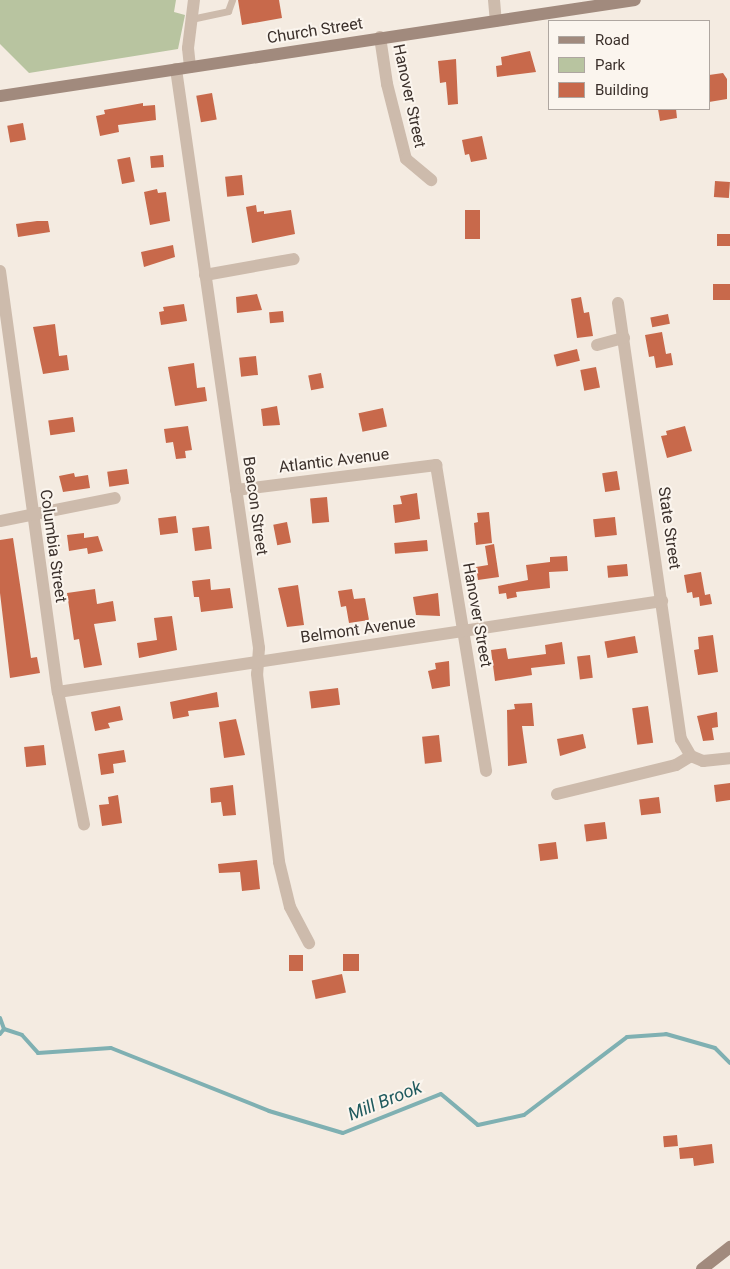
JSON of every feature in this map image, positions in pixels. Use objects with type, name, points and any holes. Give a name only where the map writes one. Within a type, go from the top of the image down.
[{"type":"main road","name":"Church Street","points":[[0,96],[380,37],[635,0]]},
{"type":"main road","points":[[702,1269],[730,1247]]},
{"type":"street","points":[[190,67],[188,48],[194,0]]},
{"type":"street","points":[[494,0],[496,21]]},
{"type":"street","name":"Hanover Street","points":[[380,37],[387,84],[406,158],[431,180]]},
{"type":"street","name":"Beacon Street","points":[[176,69],[236,490],[258,660],[257,674],[281,874],[290,907],[309,943]]},
{"type":"street","points":[[205,275],[294,259]]},
{"type":"street","name":"Columbia Street","points":[[0,272],[58,692],[84,824]]},
{"type":"street","name":"State Street","points":[[618,303],[681,738],[690,756]]},
{"type":"street","points":[[597,345],[624,338]]},
{"type":"street","name":"Hanover Street","points":[[436,465],[486,771]]},
{"type":"street","name":"Atlantic Avenue","points":[[236,490],[436,465]]},
{"type":"street","points":[[0,521],[115,498]]},
{"type":"street","name":"Belmont Avenue","points":[[58,692],[258,660],[464,632],[662,601]]},
{"type":"street","points":[[557,794],[676,765],[690,756],[703,761],[730,758]]},
{"type":"lane","points":[[191,19],[228,11],[232,0]]},
{"type":"green space","points":[[0,0],[176,0],[174,12],[185,15],[178,49],[29,73],[0,44]]},
{"type":"building","points":[[238,0],[279,0],[282,18],[242,25]]},
{"type":"building","points":[[530,51],[536,72],[497,77],[496,66],[502,65],[501,57]]},
{"type":"building","points":[[456,59],[458,104],[448,105],[446,82],[440,83],[438,61]]},
{"type":"building","points":[[723,73],[727,79],[727,99],[710,102],[710,75]]},
{"type":"building","points":[[212,93],[217,120],[201,122],[196,96]]},
{"type":"building","points":[[143,103],[143,106],[155,105],[156,120],[118,125],[119,132],[100,136],[96,116],[105,114],[104,110]]},
{"type":"building","points":[[658,110],[676,110],[677,118],[660,121]]},
{"type":"building","points":[[23,123],[26,140],[10,143],[7,126]]},
{"type":"building","points":[[482,136],[487,159],[471,162],[469,154],[465,155],[462,140]]},
{"type":"building","points":[[163,155],[164,167],[151,168],[150,156]]},
{"type":"building","points":[[130,157],[135,182],[122,184],[117,159]]},
{"type":"building","points":[[242,175],[244,195],[227,197],[225,177]]},
{"type":"building","points":[[715,181],[730,182],[729,198],[714,197]]},
{"type":"building","points":[[157,189],[158,193],[166,192],[170,221],[150,225],[144,192]]},
{"type":"building","points":[[256,205],[257,212],[264,211],[264,214],[291,210],[295,234],[252,243],[246,207]]},
{"type":"building","points":[[465,210],[480,210],[480,239],[465,239]]},
{"type":"building","points":[[48,221],[50,232],[18,237],[16,224]]},
{"type":"building","points":[[717,234],[730,234],[730,246],[717,246]]},
{"type":"building","points":[[173,245],[175,257],[144,267],[141,252]]},
{"type":"building","points":[[713,284],[730,284],[730,300],[713,300]]},
{"type":"building","points":[[257,294],[262,310],[237,313],[236,297]]},
{"type":"building","points":[[581,297],[584,313],[589,312],[593,336],[577,338],[571,299]]},
{"type":"building","points":[[184,304],[187,321],[161,325],[159,312],[164,311],[163,307]]},
{"type":"building","points":[[283,311],[284,322],[270,323],[269,312]]},
{"type":"building","points":[[668,314],[670,324],[652,327],[650,317]]},
{"type":"building","points":[[55,324],[59,356],[67,355],[69,370],[43,374],[33,327]]},
{"type":"building","points":[[662,332],[666,354],[671,353],[673,365],[656,368],[654,356],[649,357],[645,335]]},
{"type":"building","points":[[577,349],[580,361],[557,366],[554,355]]},
{"type":"building","points":[[256,356],[258,375],[241,377],[239,358]]},
{"type":"building","points":[[194,363],[197,388],[205,387],[207,401],[175,406],[168,367]]},
{"type":"building","points":[[596,367],[600,388],[584,391],[580,370]]},
{"type":"building","points":[[321,373],[324,388],[311,390],[308,375]]},
{"type":"building","points":[[277,406],[280,425],[263,426],[261,409]]},
{"type":"building","points":[[383,408],[387,427],[362,432],[359,413]]},
{"type":"building","points":[[73,417],[75,432],[50,435],[48,420]]},
{"type":"building","points":[[188,426],[192,450],[185,451],[186,458],[176,459],[173,442],[166,443],[164,429]]},
{"type":"building","points":[[685,426],[692,451],[667,458],[661,436],[667,435],[666,431]]},
{"type":"building","points":[[127,469],[129,484],[109,487],[107,472]]},
{"type":"building","points":[[617,471],[620,490],[605,492],[602,473]]},
{"type":"building","points":[[74,473],[75,477],[88,475],[90,488],[63,492],[59,476]]},
{"type":"building","points":[[417,493],[420,519],[395,523],[393,505],[402,504],[400,496]]},
{"type":"building","points":[[327,497],[329,522],[312,523],[310,498]]},
{"type":"building","points":[[489,512],[492,543],[476,545],[474,523],[478,522],[477,513]]},
{"type":"building","points":[[176,516],[178,533],[160,535],[158,518]]},
{"type":"building","points":[[615,517],[617,535],[595,537],[593,519]]},
{"type":"building","points":[[287,522],[291,543],[277,545],[273,525]]},
{"type":"building","points":[[209,526],[212,549],[195,551],[192,528]]},
{"type":"building","points":[[84,533],[84,538],[98,536],[103,551],[88,554],[87,548],[69,551],[67,535]]},
{"type":"building","points":[[13,538],[31,658],[37,657],[40,673],[10,678],[0,593],[0,540]]},
{"type":"building","points":[[427,540],[428,551],[395,554],[394,543]]},
{"type":"building","points":[[494,544],[499,577],[478,580],[476,567],[488,565],[485,546]]},
{"type":"building","points":[[567,556],[568,571],[549,572],[550,588],[516,592],[517,597],[507,599],[506,593],[499,594],[498,586],[528,580],[526,565],[550,562],[550,557]]},
{"type":"building","points":[[627,564],[628,576],[608,578],[607,566]]},
{"type":"building","points":[[701,572],[705,595],[710,594],[712,604],[700,606],[699,597],[693,598],[692,592],[687,593],[684,575]]},
{"type":"building","points":[[210,579],[211,590],[230,588],[233,608],[201,612],[199,597],[194,597],[192,581]]},
{"type":"building","points":[[298,585],[304,625],[287,627],[278,588]]},
{"type":"building","points":[[95,589],[97,604],[113,601],[116,621],[94,624],[102,665],[84,668],[79,639],[74,640],[67,593]]},
{"type":"building","points":[[352,589],[354,599],[365,598],[369,620],[349,623],[346,606],[341,607],[338,591]]},
{"type":"building","points":[[438,593],[440,616],[416,615],[413,597]]},
{"type":"building","points":[[172,616],[177,650],[139,658],[137,643],[157,640],[154,618]]},
{"type":"building","points":[[713,635],[718,672],[698,675],[694,650],[699,649],[698,637]]},
{"type":"building","points":[[635,636],[638,653],[607,658],[604,641]]},
{"type":"building","points":[[562,642],[565,664],[531,668],[532,675],[495,681],[491,650],[506,648],[508,659],[546,654],[545,645]]},
{"type":"building","points":[[590,655],[593,678],[580,679],[577,657]]},
{"type":"building","points":[[449,661],[450,686],[432,689],[428,671],[436,669],[435,663]]},
{"type":"building","points":[[338,688],[340,705],[311,708],[309,692]]},
{"type":"building","points":[[217,692],[219,707],[188,711],[189,716],[173,719],[170,702]]},
{"type":"building","points":[[532,703],[534,726],[522,726],[527,763],[508,766],[507,710],[515,709],[514,704]]},
{"type":"building","points":[[120,706],[123,720],[108,723],[110,728],[95,731],[91,712]]},
{"type":"building","points":[[648,706],[653,743],[637,745],[632,708]]},
{"type":"building","points":[[717,712],[718,727],[712,728],[714,740],[703,741],[697,716]]},
{"type":"building","points":[[236,719],[245,755],[224,758],[219,722]]},
{"type":"building","points":[[583,734],[586,748],[560,756],[557,739]]},
{"type":"building","points":[[439,735],[442,762],[425,764],[422,737]]},
{"type":"building","points":[[44,745],[46,765],[26,767],[24,747]]},
{"type":"building","points":[[124,750],[126,762],[113,764],[114,773],[101,775],[98,754]]},
{"type":"building","points":[[730,783],[730,800],[716,802],[714,785]]},
{"type":"building","points":[[233,785],[236,815],[223,816],[221,802],[211,803],[210,788]]},
{"type":"building","points":[[118,795],[122,823],[102,826],[99,805],[109,804],[108,797]]},
{"type":"building","points":[[659,797],[661,813],[641,815],[639,799]]},
{"type":"building","points":[[605,822],[607,839],[586,841],[584,825]]},
{"type":"building","points":[[556,842],[558,859],[540,861],[538,844]]},
{"type":"building","points":[[257,860],[260,889],[242,891],[240,872],[219,873],[218,864]]},
{"type":"building","points":[[343,954],[359,954],[359,971],[343,971]]},
{"type":"building","points":[[289,955],[303,955],[303,971],[289,971]]},
{"type":"building","points":[[342,974],[346,993],[316,999],[312,980]]},
{"type":"building","points":[[677,1135],[678,1146],[664,1147],[663,1136]]},
{"type":"building","points":[[712,1144],[714,1163],[694,1166],[693,1158],[680,1159],[679,1148]]},
{"type":"waterway","points":[[0,1018],[4,1029]]},
{"type":"waterway","name":"Mill Brook","points":[[0,1034],[4,1029],[22,1035],[38,1053],[111,1048],[269,1111],[343,1133],[441,1094],[478,1125],[524,1115],[627,1037],[666,1034],[715,1048],[730,1063]]}]
